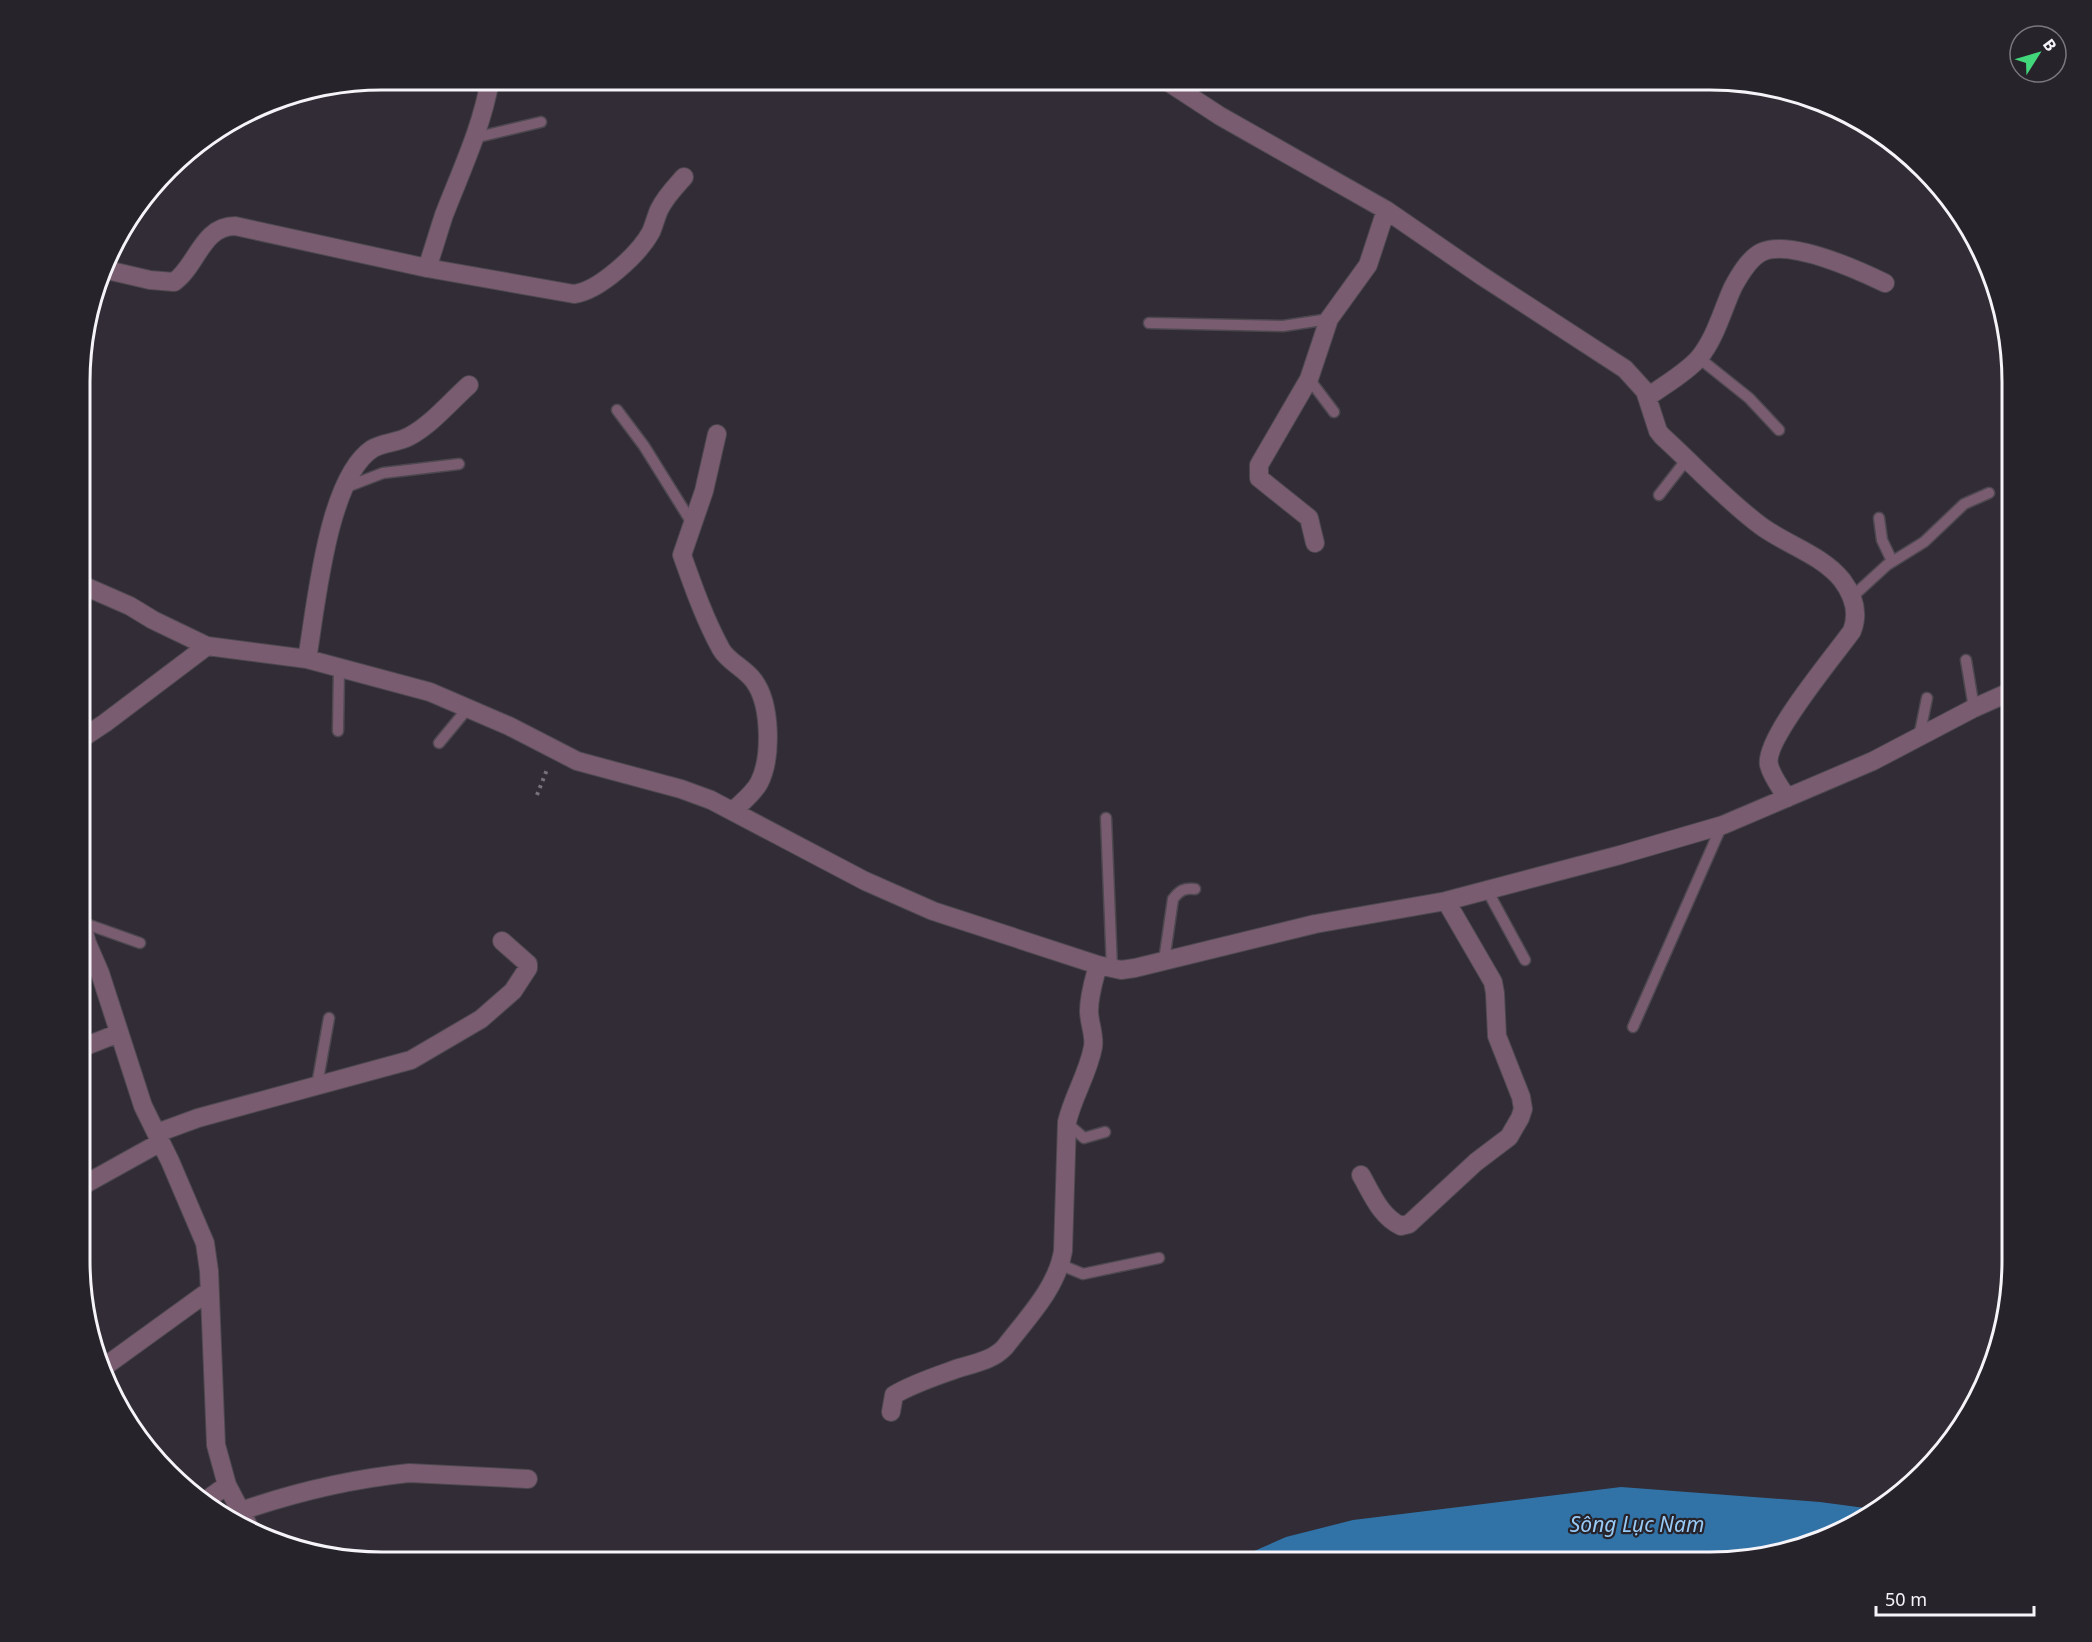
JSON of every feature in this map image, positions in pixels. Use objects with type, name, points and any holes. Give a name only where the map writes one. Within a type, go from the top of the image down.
[{"type":"street","points":[[427,268],[474,138],[488,90]]},
{"type":"street","points":[[1178,90],[1386,210],[1625,369],[1645,391],[1658,430],[1687,459],[1760,525],[1826,565],[1840,577],[1855,606],[1856,621],[1852,631],[1779,731],[1772,746],[1769,764],[1788,798]]},
{"type":"street","points":[[112,271],[150,280],[174,282],[185,273],[214,231],[226,226],[235,226],[427,268],[574,294],[581,293],[597,286],[636,252],[651,231],[667,195],[684,177]]},
{"type":"street","points":[[1315,543],[1309,518],[1259,478],[1259,465],[1309,379],[1329,319],[1368,265],[1386,210]]},
{"type":"street","points":[[1648,397],[1699,358],[1714,334],[1742,273],[1761,252],[1777,249],[1806,252],[1885,283]]},
{"type":"street","points":[[307,659],[325,552],[344,488],[357,462],[373,448],[399,442],[412,435],[469,385]]},
{"type":"street","points":[[717,434],[704,491],[682,555],[722,652],[754,681],[762,697],[768,729],[759,783],[734,810]]},
{"type":"street","points":[[90,588],[130,606],[153,620],[207,646],[307,659],[430,692],[577,760],[681,789],[734,810],[902,899],[953,918],[1105,967],[1135,968],[1315,924],[1446,901],[1723,825],[1873,761],[2002,695]]},
{"type":"street","points":[[90,733],[207,646]]},
{"type":"street","points":[[1360,1174],[1381,1210],[1393,1222],[1401,1226],[1409,1224],[1476,1162],[1509,1137],[1520,1118],[1521,1097],[1497,1036],[1493,982],[1446,901]]},
{"type":"street","points":[[90,1181],[159,1137],[198,1118],[411,1060],[481,1019],[513,991],[528,968],[525,960],[502,941]]},
{"type":"street","points":[[90,951],[100,973],[143,1106],[205,1243],[216,1445],[227,1485],[244,1517]]},
{"type":"street","points":[[891,1412],[894,1395],[901,1390],[996,1356],[1048,1288],[1061,1265],[1066,1201],[1067,1122],[1093,1047],[1094,1038],[1089,1010],[1090,995],[1105,967]]},
{"type":"street","points":[[90,1044],[119,1033]]},
{"type":"street","points":[[109,1363],[209,1291]]},
{"type":"street","points":[[241,1511],[305,1491],[390,1475],[409,1473],[528,1479]]},
{"type":"street","points":[[211,1497],[227,1485]]},
{"type":"lane","points":[[474,138],[541,122]]},
{"type":"lane","points":[[1149,323],[1283,326],[1329,319]]},
{"type":"lane","points":[[1699,358],[1761,409],[1779,430]]},
{"type":"lane","points":[[1309,379],[1334,411]]},
{"type":"lane","points":[[617,410],[644,446],[693,523]]},
{"type":"lane","points":[[1659,495],[1687,459]]},
{"type":"lane","points":[[344,488],[383,473],[459,464]]},
{"type":"lane","points":[[1852,597],[1892,561],[1923,542],[1964,504],[1989,493]]},
{"type":"lane","points":[[1879,518],[1882,540],[1892,561]]},
{"type":"lane","points":[[1966,660],[1974,708]]},
{"type":"lane","points":[[338,731],[339,668]]},
{"type":"lane","points":[[1919,737],[1927,698]]},
{"type":"lane","points":[[439,743],[468,708]]},
{"type":"lane","points":[[1105,967],[1106,818]]},
{"type":"lane","points":[[1633,1027],[1723,825]]},
{"type":"lane","points":[[1164,961],[1173,899],[1179,891],[1185,888],[1195,889]]},
{"type":"lane","points":[[1487,890],[1525,960]]},
{"type":"lane","points":[[90,925],[140,943]]},
{"type":"lane","points":[[317,1085],[329,1018]]},
{"type":"lane","points":[[1067,1122],[1084,1138],[1105,1132]]},
{"type":"lane","points":[[1061,1265],[1083,1274],[1159,1258]]},
{"type":"path","points":[[537,795],[555,749]]},
{"type":"water","name":"Sông Lục Nam","points":[[1621,1487],[1820,1502],[1864,1508],[1839,1522],[1804,1536],[1767,1546],[1729,1551],[1252,1552],[1286,1537],[1353,1520]]}]
